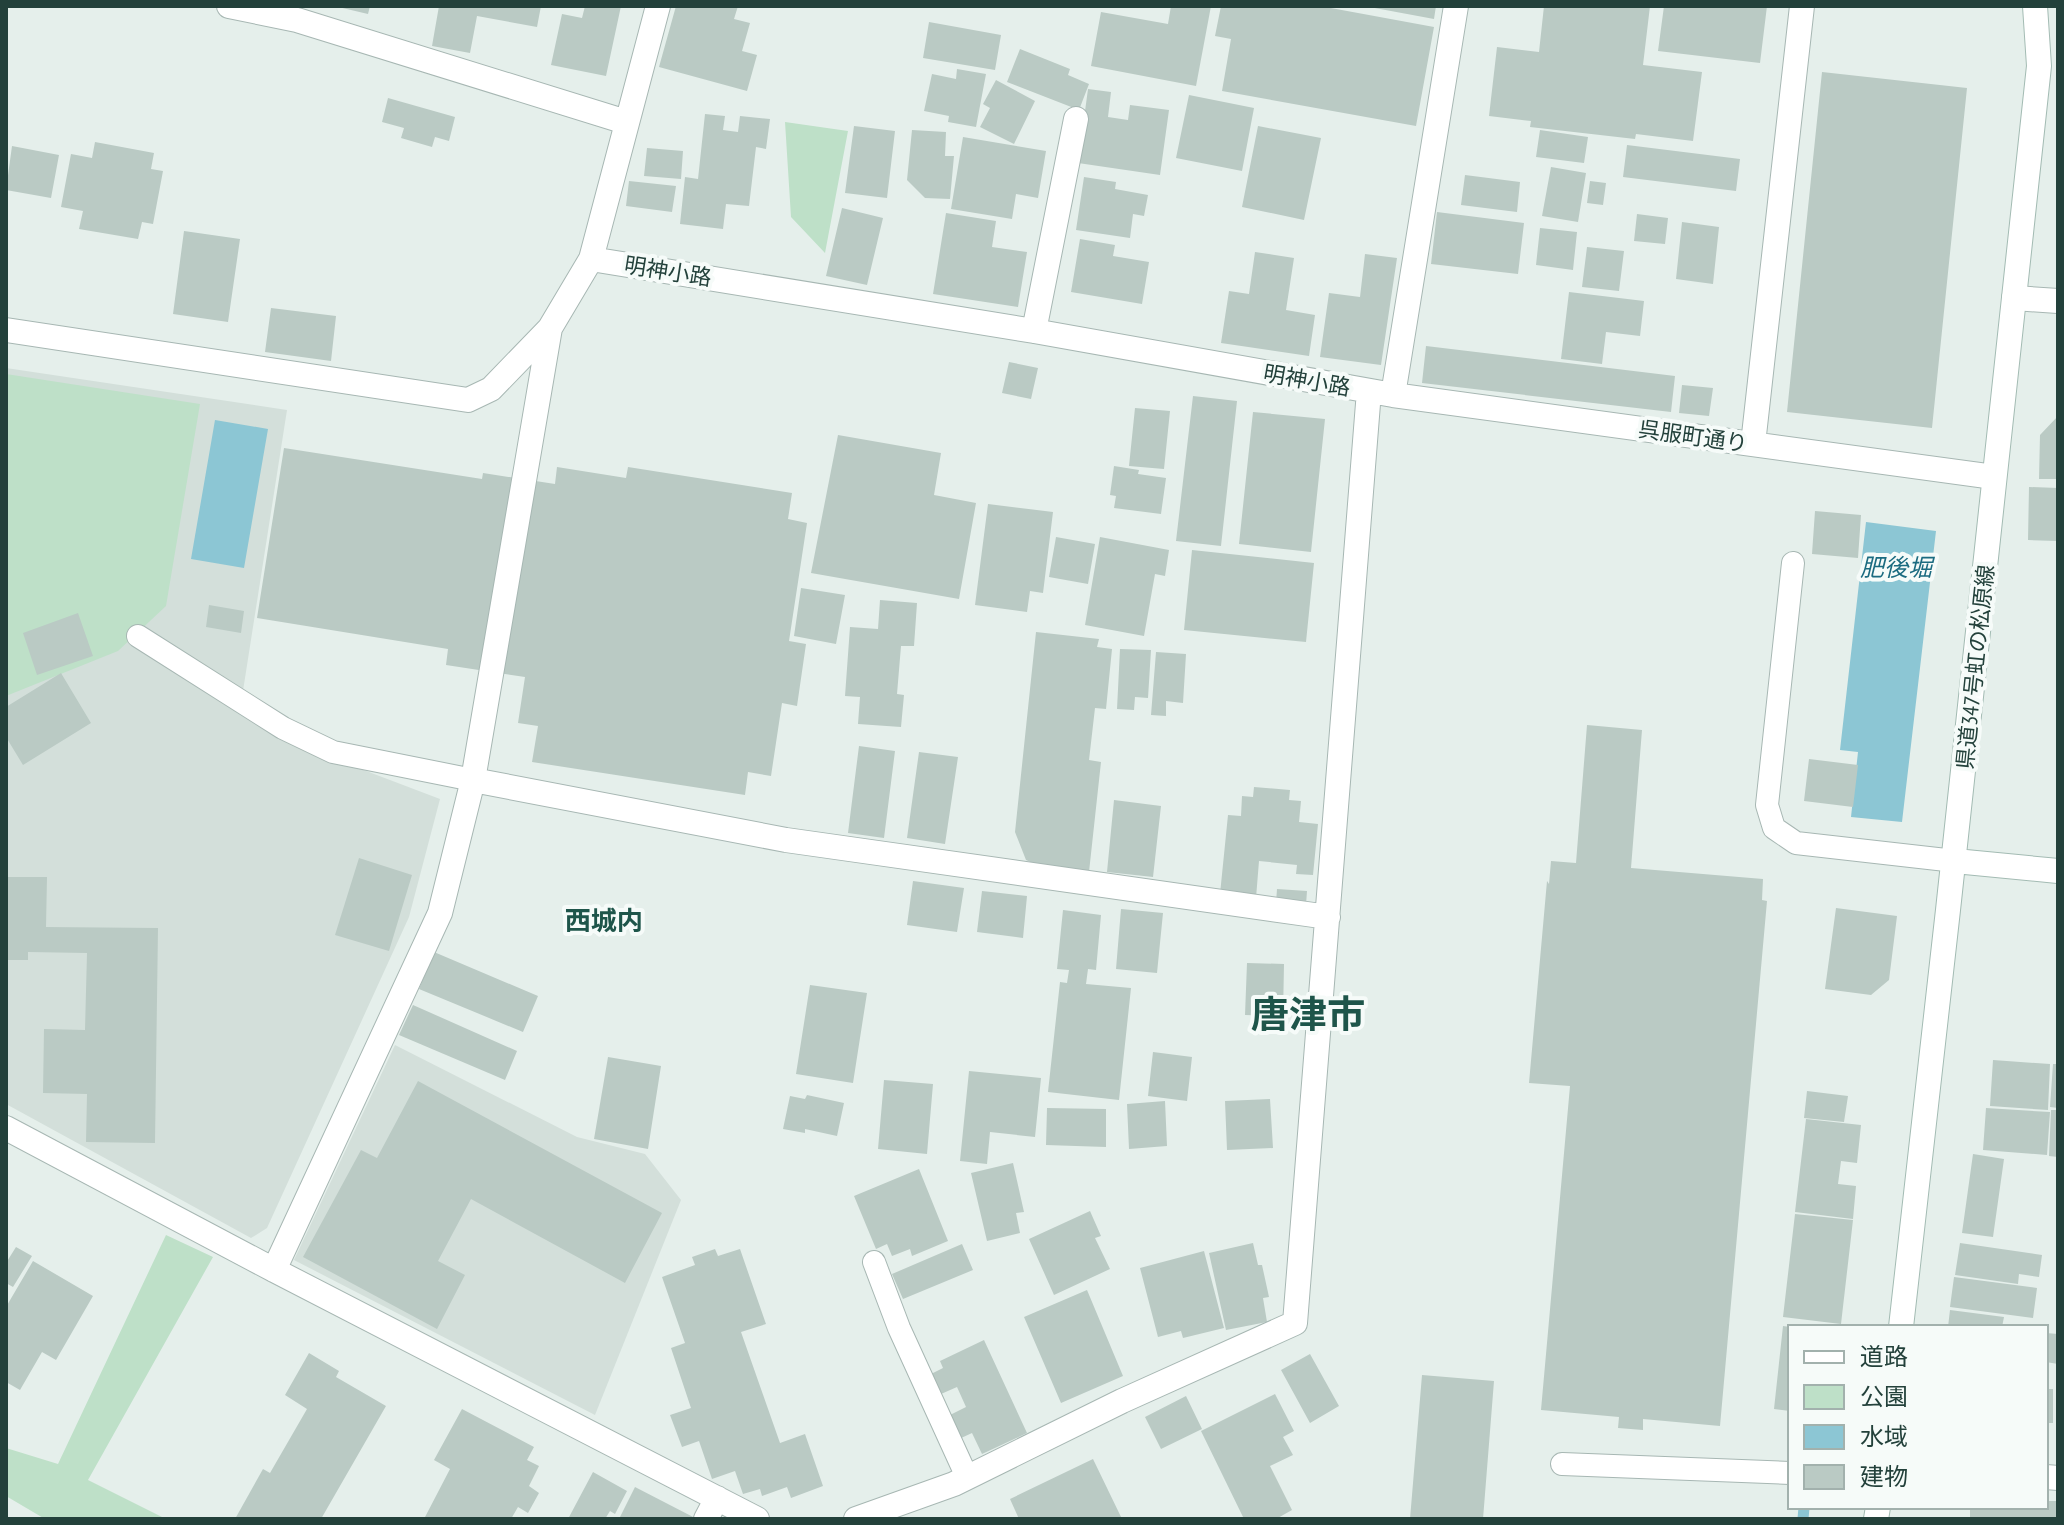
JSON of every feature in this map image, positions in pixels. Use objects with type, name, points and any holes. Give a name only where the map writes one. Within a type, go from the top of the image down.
[{"type":"street","points":[[229,6],[298,13],[626,122]]},
{"type":"street","points":[[6,330],[468,400],[491,389],[550,328],[591,259],[658,6]]},
{"type":"street","points":[[856,1519],[967,1477],[1122,1401],[1295,1323],[1328,917],[1381,393],[1456,6]]},
{"type":"street","points":[[1753,444],[1802,6]]},
{"type":"street","name":"県道347号虹の松原線","points":[[1901,1325],[1955,861],[2039,66],[2035,6]]},
{"type":"street","points":[[1034,331],[1076,119]]},
{"type":"street","name":"明神小路","points":[[591,259],[1034,331],[1381,393]]},
{"type":"street","points":[[2014,298],[2058,301]]},
{"type":"street","points":[[274,1270],[440,913],[473,780],[550,328]]},
{"type":"street","name":"呉服町通り","points":[[1381,393],[1994,477]]},
{"type":"street","points":[[473,780],[786,840],[1328,917]]},
{"type":"street","points":[[1955,861],[2058,871]]},
{"type":"street","points":[[6,1128],[712,1508],[757,1519]]},
{"type":"lane","points":[[1793,563],[1767,805],[1774,828],[1796,843],[1955,861]]},
{"type":"lane","points":[[138,636],[283,728],[333,752],[473,780]]},
{"type":"lane","points":[[874,1262],[899,1328],[967,1477]]},
{"type":"lane","points":[[1562,1464],[1788,1473]]},
{"type":"shaded area","points":[[6,368],[287,410],[240,710],[332,758],[440,799],[409,917],[267,1228],[251,1238],[6,1104]]},
{"type":"shaded area","points":[[395,1045],[577,1137],[645,1154],[681,1200],[595,1415],[294,1260]]},
{"type":"green space","points":[[785,122],[848,131],[825,253],[791,217]]},
{"type":"green space","points":[[6,374],[200,404],[166,606],[118,651],[6,696]]},
{"type":"green space","points":[[166,1235],[213,1257],[88,1480],[166,1519],[45,1519],[6,1496],[6,1448],[58,1464]]},
{"type":"water","points":[[215,420],[268,429],[244,568],[191,559]]},
{"type":"water","name":"肥後堀","points":[[1866,522],[1936,531],[1902,822],[1851,817],[1858,752],[1840,750]]},
{"type":"building","points":[[334,6],[370,6],[368,14]]},
{"type":"building","points":[[439,6],[541,6],[537,27],[477,16],[470,53],[432,46]]},
{"type":"building","points":[[585,6],[621,6],[606,76],[551,65],[562,14],[582,18]]},
{"type":"building","points":[[676,6],[738,6],[734,19],[750,23],[742,51],[757,55],[747,91],[659,67]]},
{"type":"building","points":[[1171,6],[1211,6],[1196,86],[1091,66],[1101,12],[1168,24]]},
{"type":"building","points":[[1221,6],[1320,6],[1434,27],[1416,126],[1222,91],[1231,39],[1215,36]]},
{"type":"building","points":[[1364,6],[1436,6],[1434,19]]},
{"type":"building","points":[[1544,6],[1650,6],[1643,65],[1702,72],[1693,141],[1636,134],[1635,139],[1530,127],[1531,121],[1489,116],[1497,47],[1539,52]]},
{"type":"building","points":[[1664,6],[1767,6],[1760,63],[1658,51]]},
{"type":"building","points":[[929,22],[1001,35],[995,70],[923,58]]},
{"type":"building","points":[[1020,49],[1070,69],[1068,75],[1089,84],[1079,110],[1007,82]]},
{"type":"building","points":[[957,69],[986,74],[976,127],[948,122],[949,116],[924,111],[932,74],[956,79]]},
{"type":"building","points":[[1822,72],[1967,88],[1932,428],[1787,412]]},
{"type":"building","points":[[996,80],[1035,101],[1014,144],[980,127],[990,108],[983,104]]},
{"type":"building","points":[[1088,89],[1111,92],[1108,117],[1128,120],[1130,105],[1169,110],[1160,175],[1078,163]]},
{"type":"building","points":[[1189,95],[1254,108],[1242,171],[1176,158]]},
{"type":"building","points":[[388,98],[455,117],[449,141],[435,137],[432,147],[401,138],[404,128],[382,122]]},
{"type":"building","points":[[705,114],[725,116],[723,130],[738,132],[740,116],[770,119],[766,149],[756,147],[749,206],[726,204],[723,229],[680,224],[685,177],[698,179]]},
{"type":"building","points":[[854,126],[895,131],[887,198],[845,193]]},
{"type":"building","points":[[1258,126],[1321,138],[1304,220],[1242,207]]},
{"type":"building","points":[[912,130],[946,132],[945,156],[954,156],[950,199],[925,198],[907,180]]},
{"type":"building","points":[[1540,130],[1588,137],[1584,163],[1536,157]]},
{"type":"building","points":[[963,137],[1046,151],[1038,198],[1016,194],[1012,219],[951,209]]},
{"type":"building","points":[[95,142],[154,153],[151,169],[163,171],[153,224],[142,222],[138,239],[79,229],[83,211],[61,207],[71,154],[92,158]]},
{"type":"building","points":[[1627,145],[1740,159],[1736,191],[1623,177]]},
{"type":"building","points":[[12,146],[59,155],[51,198],[6,190]]},
{"type":"building","points":[[647,148],[683,151],[681,179],[644,176]]},
{"type":"building","points":[[1551,167],[1586,173],[1578,222],[1542,216]]},
{"type":"building","points":[[1465,175],[1520,182],[1517,212],[1461,205]]},
{"type":"building","points":[[1084,177],[1116,182],[1115,189],[1148,195],[1144,216],[1133,214],[1130,238],[1076,230]]},
{"type":"building","points":[[629,181],[676,186],[672,212],[626,206]]},
{"type":"building","points":[[1590,181],[1606,183],[1603,205],[1587,203]]},
{"type":"building","points":[[842,208],[883,218],[867,285],[826,276]]},
{"type":"building","points":[[1437,212],[1524,223],[1518,274],[1431,264]]},
{"type":"building","points":[[946,213],[996,221],[992,247],[1027,252],[1018,307],[933,294]]},
{"type":"building","points":[[1637,214],[1668,218],[1665,244],[1634,241]]},
{"type":"building","points":[[1682,222],[1719,227],[1713,284],[1676,279]]},
{"type":"building","points":[[1540,228],[1577,232],[1573,270],[1536,265]]},
{"type":"building","points":[[184,231],[240,239],[228,322],[173,314]]},
{"type":"building","points":[[1080,239],[1115,245],[1113,256],[1149,262],[1142,304],[1071,292]]},
{"type":"building","points":[[1587,247],[1624,251],[1619,291],[1582,287]]},
{"type":"building","points":[[1255,252],[1294,258],[1286,310],[1315,315],[1309,356],[1221,343],[1229,291],[1249,294]]},
{"type":"building","points":[[1365,254],[1397,258],[1381,365],[1320,357],[1329,293],[1360,297]]},
{"type":"building","points":[[1569,292],[1644,301],[1640,336],[1606,332],[1602,364],[1561,359]]},
{"type":"building","points":[[271,308],[336,316],[331,361],[265,352]]},
{"type":"building","points":[[1426,346],[1675,376],[1671,412],[1422,383]]},
{"type":"building","points":[[1009,362],[1038,368],[1031,399],[1002,393]]},
{"type":"building","points":[[1682,385],[1713,388],[1709,416],[1679,413]]},
{"type":"building","points":[[1193,396],[1237,401],[1221,546],[1176,541]]},
{"type":"building","points":[[1135,408],[1170,411],[1164,469],[1129,466]]},
{"type":"building","points":[[1253,412],[1325,419],[1311,552],[1239,544]]},
{"type":"building","points":[[2058,416],[2058,479],[2039,479],[2040,435]]},
{"type":"building","points":[[838,435],[941,453],[934,495],[976,503],[959,599],[811,573]]},
{"type":"building","points":[[284,448],[482,479],[483,473],[555,484],[557,467],[626,478],[628,467],[792,493],[788,519],[807,523],[789,641],[806,644],[797,706],[782,703],[771,776],[748,772],[745,795],[532,762],[538,726],[518,723],[525,677],[446,665],[448,649],[257,618]]},
{"type":"building","points":[[1114,466],[1166,478],[1161,514],[1114,508],[1116,496],[1110,495]]},
{"type":"building","points":[[2029,487],[2058,488],[2058,541],[2028,540]]},
{"type":"building","points":[[988,504],[1053,512],[1043,593],[1030,591],[1027,612],[975,605]]},
{"type":"building","points":[[1815,511],[1861,515],[1858,558],[1812,554]]},
{"type":"building","points":[[1056,537],[1095,544],[1088,584],[1049,577]]},
{"type":"building","points":[[1100,537],[1169,550],[1165,576],[1155,574],[1144,636],[1085,625]]},
{"type":"building","points":[[1192,550],[1314,563],[1306,642],[1184,630]]},
{"type":"building","points":[[801,588],[845,595],[836,644],[794,636]]},
{"type":"building","points":[[880,600],[917,603],[914,646],[901,646],[897,694],[904,695],[901,727],[858,724],[860,697],[845,696],[850,627],[878,629]]},
{"type":"building","points":[[209,605],[244,611],[241,633],[206,627]]},
{"type":"building","points":[[78,613],[93,656],[37,675],[23,633]]},
{"type":"building","points":[[1036,632],[1099,639],[1097,647],[1112,649],[1106,709],[1095,708],[1089,760],[1101,762],[1089,872],[1039,866],[1026,860],[1015,832]]},
{"type":"building","points":[[1120,649],[1151,650],[1148,698],[1135,697],[1134,710],[1117,709]]},
{"type":"building","points":[[1156,652],[1186,654],[1183,703],[1166,701],[1166,716],[1151,715]]},
{"type":"building","points":[[61,673],[91,723],[23,765],[6,737],[6,707]]},
{"type":"building","points":[[1587,725],[1642,730],[1631,868],[1763,879],[1762,900],[1767,901],[1720,1426],[1643,1419],[1643,1430],[1618,1428],[1619,1417],[1541,1410],[1570,1086],[1529,1083],[1547,881],[1549,884],[1551,861],[1576,863]]},
{"type":"building","points":[[859,746],[895,751],[884,838],[848,833]]},
{"type":"building","points":[[919,752],[958,757],[945,844],[907,838]]},
{"type":"building","points":[[1809,759],[1858,765],[1853,807],[1804,801]]},
{"type":"building","points":[[1254,787],[1290,790],[1289,800],[1301,801],[1299,822],[1318,824],[1313,875],[1296,874],[1297,865],[1259,861],[1256,898],[1220,894],[1228,815],[1241,816],[1242,796],[1253,797]]},
{"type":"building","points":[[1114,800],[1161,806],[1153,877],[1107,872]]},
{"type":"building","points":[[359,858],[412,875],[389,951],[335,935]]},
{"type":"building","points":[[6,877],[47,877],[46,927],[158,928],[155,1143],[86,1142],[87,1094],[43,1093],[44,1029],[85,1030],[87,953],[28,952],[28,960],[6,960]]},
{"type":"building","points":[[913,881],[964,888],[957,932],[907,925]]},
{"type":"building","points":[[1277,889],[1307,891],[1306,905],[1276,903]]},
{"type":"building","points":[[982,891],[1027,896],[1023,938],[977,932]]},
{"type":"building","points":[[1836,908],[1897,916],[1889,980],[1871,995],[1825,989]]},
{"type":"building","points":[[1121,909],[1163,913],[1157,973],[1116,969]]},
{"type":"building","points":[[1063,910],[1101,915],[1096,970],[1088,969],[1086,984],[1131,988],[1119,1100],[1048,1092],[1060,982],[1067,983],[1069,970],[1057,969]]},
{"type":"building","points":[[434,952],[538,996],[523,1032],[419,989]]},
{"type":"building","points":[[1247,963],[1284,964],[1283,1016],[1245,1015]]},
{"type":"building","points":[[810,985],[867,993],[853,1083],[796,1074]]},
{"type":"building","points":[[413,1005],[517,1051],[505,1080],[399,1035]]},
{"type":"building","points":[[1153,1052],[1192,1057],[1187,1101],[1148,1096]]},
{"type":"building","points":[[608,1057],[661,1066],[648,1149],[594,1139]]},
{"type":"building","points":[[1993,1060],[2050,1064],[2048,1110],[1990,1106]]},
{"type":"building","points":[[2053,1064],[2058,1064],[2058,1108],[2050,1107]]},
{"type":"building","points":[[969,1071],[1041,1078],[1035,1137],[990,1132],[987,1164],[960,1161]]},
{"type":"building","points":[[884,1080],[933,1084],[927,1154],[878,1149]]},
{"type":"building","points":[[418,1081],[662,1213],[625,1283],[471,1199],[438,1261],[465,1275],[437,1329],[303,1257],[361,1150],[377,1158]]},
{"type":"building","points":[[1807,1091],[1848,1096],[1844,1122],[1804,1118]]},
{"type":"building","points":[[807,1095],[844,1103],[837,1136],[805,1129],[805,1133],[783,1129],[790,1096],[805,1099]]},
{"type":"building","points":[[1270,1099],[1273,1148],[1227,1150],[1225,1101]]},
{"type":"building","points":[[1165,1101],[1167,1146],[1129,1149],[1127,1104]]},
{"type":"building","points":[[1047,1108],[1106,1109],[1106,1147],[1046,1145]]},
{"type":"building","points":[[1986,1108],[2050,1112],[2047,1155],[1983,1150]]},
{"type":"building","points":[[2051,1110],[2058,1110],[2058,1157],[2049,1156]]},
{"type":"building","points":[[1806,1119],[1861,1125],[1857,1163],[1841,1161],[1838,1184],[1856,1186],[1853,1219],[1795,1212]]},
{"type":"building","points":[[1973,1154],[2004,1159],[1993,1237],[1962,1233]]},
{"type":"building","points":[[1013,1163],[1024,1212],[1016,1213],[1020,1233],[987,1241],[971,1173]]},
{"type":"building","points":[[919,1169],[948,1241],[912,1256],[910,1249],[892,1256],[887,1244],[876,1249],[854,1196]]},
{"type":"building","points":[[1090,1211],[1101,1236],[1095,1238],[1110,1269],[1054,1295],[1029,1239]]},
{"type":"building","points":[[1795,1214],[1853,1220],[1841,1324],[1783,1317]]},
{"type":"building","points":[[1253,1243],[1269,1297],[1263,1298],[1267,1322],[1226,1330],[1209,1253]]},
{"type":"building","points":[[1960,1243],[2042,1255],[2039,1277],[2019,1274],[2018,1284],[1955,1275]]},
{"type":"building","points":[[962,1244],[973,1270],[903,1299],[892,1274]]},
{"type":"building","points":[[16,1247],[32,1256],[13,1287],[6,1283],[6,1263]]},
{"type":"building","points":[[715,1249],[718,1256],[740,1249],[766,1324],[741,1332],[780,1443],[805,1434],[823,1486],[791,1498],[787,1487],[762,1496],[760,1489],[743,1494],[735,1471],[712,1479],[699,1441],[682,1447],[670,1415],[691,1408],[671,1348],[685,1343],[662,1277],[695,1265],[692,1257]]},
{"type":"building","points":[[1204,1251],[1224,1328],[1183,1338],[1181,1331],[1158,1337],[1140,1268]]},
{"type":"building","points":[[33,1261],[93,1296],[56,1360],[42,1352],[20,1390],[6,1382],[6,1307]]},
{"type":"building","points":[[1954,1277],[2037,1288],[2033,1318],[1950,1307]]},
{"type":"building","points":[[1087,1290],[1123,1376],[1061,1403],[1024,1317]]},
{"type":"building","points":[[1950,1310],[2004,1317],[2002,1325],[1948,1325]]},
{"type":"building","points":[[1783,1326],[1788,1327],[1788,1411],[1774,1409]]},
{"type":"building","points":[[2048,1333],[2058,1334],[2058,1364],[2048,1362]]},
{"type":"building","points":[[984,1340],[1027,1433],[982,1454],[972,1433],[959,1439],[948,1416],[966,1407],[957,1387],[941,1394],[931,1374],[943,1368],[940,1361]]},
{"type":"building","points":[[309,1353],[339,1371],[336,1377],[386,1406],[321,1519],[235,1519],[263,1469],[270,1473],[307,1409],[285,1395]]},
{"type":"building","points":[[1310,1354],[1339,1406],[1310,1423],[1281,1370]]},
{"type":"building","points":[[1422,1375],[1494,1381],[1483,1519],[1410,1519]]},
{"type":"building","points":[[2048,1389],[2053,1389],[2053,1423],[2048,1423]]},
{"type":"building","points":[[1275,1394],[1294,1431],[1283,1437],[1293,1455],[1270,1466],[1292,1510],[1276,1519],[1244,1519],[1201,1431]]},
{"type":"building","points":[[1186,1396],[1202,1429],[1161,1449],[1145,1417]]},
{"type":"building","points":[[462,1409],[534,1447],[527,1460],[539,1466],[529,1486],[539,1493],[528,1513],[518,1507],[511,1519],[424,1519],[450,1469],[434,1460]]},
{"type":"building","points":[[1093,1459],[1122,1519],[1019,1519],[1010,1499]]},
{"type":"building","points":[[593,1472],[627,1491],[615,1514],[610,1511],[605,1519],[568,1519]]},
{"type":"building","points":[[635,1487],[697,1519],[619,1519]]},
{"type":"building","points":[[2048,1501],[2058,1501],[2058,1519],[1970,1519],[1970,1509],[2048,1509]]},
{"type":"waterway","points":[[1803,1519],[1804,1509]]},
{"type":"district","name":"西城内","points":[[604,921]]},
{"type":"district","name":"唐津市","points":[[1308,1015]]}]
